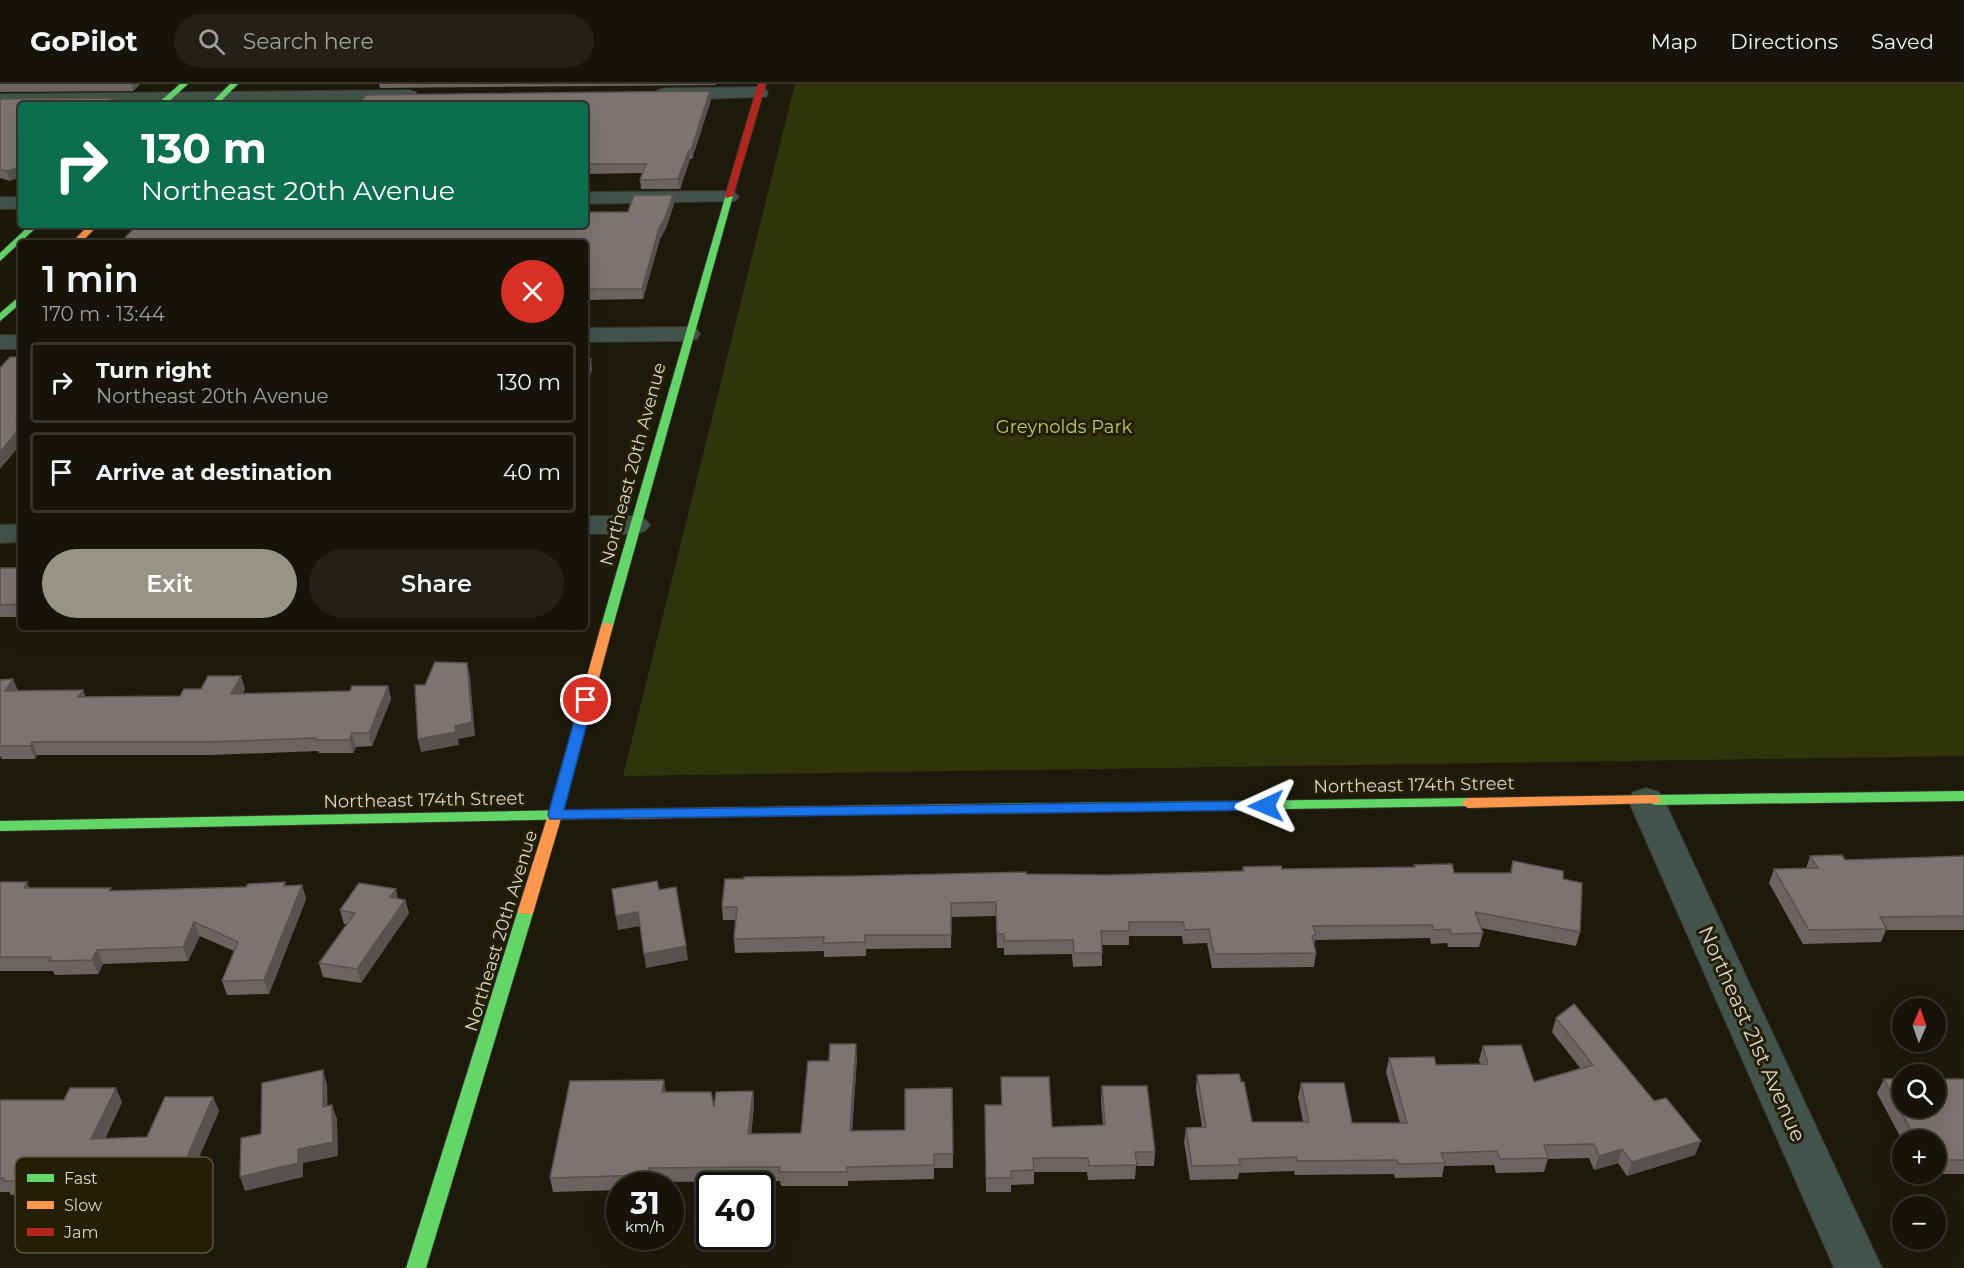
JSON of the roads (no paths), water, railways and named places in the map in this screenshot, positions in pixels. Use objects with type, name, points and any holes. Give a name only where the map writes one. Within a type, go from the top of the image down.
[{"type":"street","points":[[163,102],[184,84]]},
{"type":"street","points":[[646,94],[761,88]]},
{"type":"street","name":"Northeast 20th Avenue","points":[[416,1268],[555,815],[688,334],[761,88]]},
{"type":"street","points":[[0,100],[163,102],[223,95],[432,95]]},
{"type":"street","points":[[588,198],[728,197]]},
{"type":"street","points":[[0,203],[18,203]]},
{"type":"street","points":[[19,240],[32,228]]},
{"type":"street","points":[[79,240],[91,228]]},
{"type":"street","points":[[0,258],[18,241]]},
{"type":"street","points":[[0,318],[18,301]]},
{"type":"street","points":[[588,335],[688,334]]},
{"type":"street","points":[[0,342],[18,342]]},
{"type":"street","points":[[588,525],[635,525]]},
{"type":"street","points":[[0,534],[18,533]]},
{"type":"street","name":"Northeast 174th Street","points":[[0,826],[555,815],[1964,796]]},
{"type":"street","name":"Northeast 21st Avenue","points":[[1646,800],[1858,1268]]},
{"type":"park label","name":"Greynolds Park","points":[[1064,427]]}]
